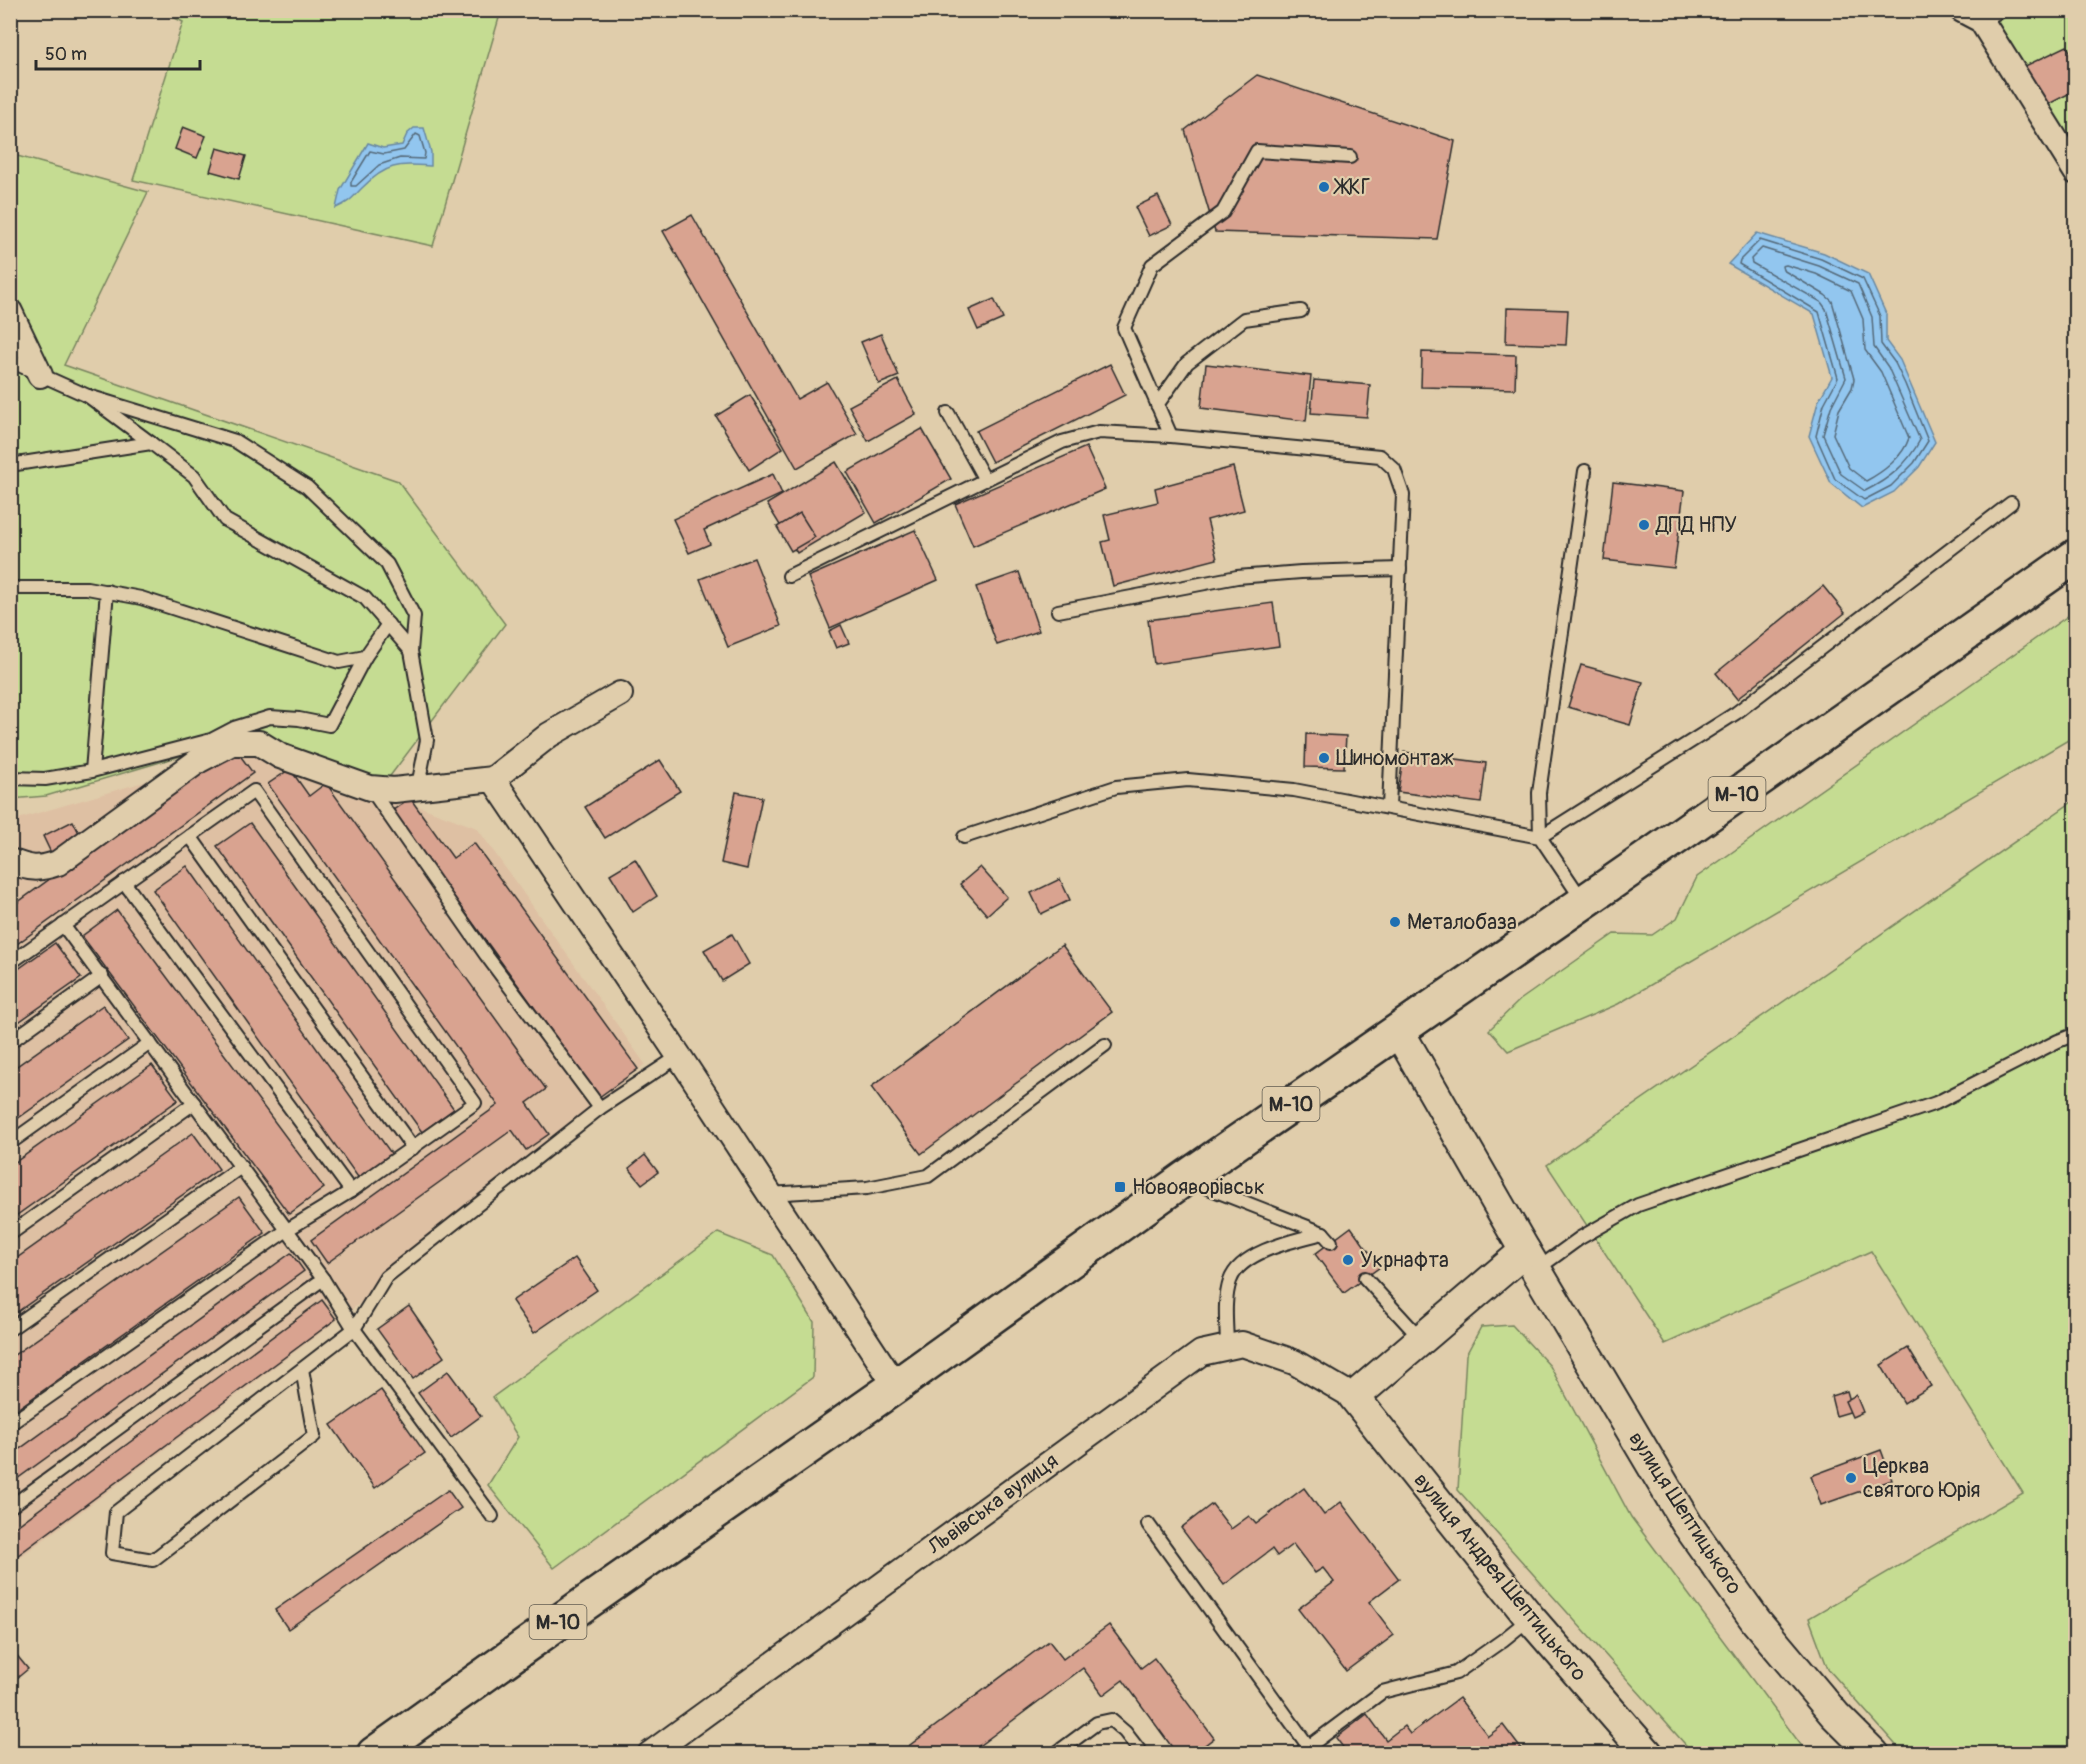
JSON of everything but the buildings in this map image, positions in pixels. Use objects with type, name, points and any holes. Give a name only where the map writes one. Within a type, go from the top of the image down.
[{"type":"highway","name":"М-10","points":[[374,1754],[563,1618],[896,1386],[1184,1179],[1584,902],[2076,556]]},
{"type":"street","points":[[1972,15],[2076,172]]},
{"type":"street","points":[[10,312],[40,375]]},
{"type":"street","points":[[10,861],[26,867],[43,868],[58,863],[198,761],[232,742],[259,743],[280,756],[370,788],[394,790],[493,779],[549,735],[620,694]]},
{"type":"street","points":[[493,779],[896,1386]]},
{"type":"street","name":"вулиця Шептицького","points":[[1398,1030],[1531,1261],[1687,1524],[1756,1621],[1835,1715],[1874,1754]]},
{"type":"street","points":[[1354,1397],[1421,1339],[1531,1261]]},
{"type":"street","name":"Львівська вулиця","points":[[650,1754],[1201,1353],[1242,1344],[1294,1362],[1354,1397]]},
{"type":"street","name":"вулиця Андрея Шептицького","points":[[1354,1397],[1530,1618],[1648,1754]]},
{"type":"lane","points":[[1972,15],[2003,10]]},
{"type":"lane","points":[[1172,436],[1124,328],[1152,265],[1223,212],[1257,151],[1350,157]]},
{"type":"lane","points":[[1157,405],[1187,363],[1244,319],[1301,311]]},
{"type":"lane","points":[[10,362],[88,396],[235,441],[307,487],[387,564],[414,616],[411,651],[427,740],[418,786]]},
{"type":"lane","points":[[88,396],[194,476],[225,519],[365,598],[411,651]]},
{"type":"lane","points":[[948,413],[985,480]]},
{"type":"lane","points":[[789,576],[1062,442],[1099,432],[1172,436],[1380,456],[1394,469],[1403,495],[1389,807]]},
{"type":"lane","points":[[10,465],[151,443]]},
{"type":"lane","points":[[1584,902],[1540,837],[1539,793],[1585,471]]},
{"type":"lane","points":[[964,837],[1116,787],[1188,780],[1294,790],[1540,837],[1736,713],[2011,503]]},
{"type":"lane","points":[[1058,611],[1237,578],[1301,572],[1400,569]]},
{"type":"lane","points":[[10,588],[87,588],[107,591],[163,605],[339,662],[365,657]]},
{"type":"lane","points":[[92,771],[107,591]]},
{"type":"lane","points":[[10,778],[45,779],[92,771],[211,740],[234,728],[270,717],[299,719],[329,725],[365,657],[388,624]]},
{"type":"lane","points":[[370,788],[486,955],[600,1108]]},
{"type":"lane","points":[[10,963],[254,792],[475,1103],[351,1191],[287,1230],[10,1424]]},
{"type":"lane","points":[[189,836],[413,1148]]},
{"type":"lane","points":[[124,882],[351,1191]]},
{"type":"lane","points":[[63,925],[323,1279],[354,1329],[492,1516]]},
{"type":"lane","points":[[10,1042],[102,976]]},
{"type":"lane","points":[[1531,1261],[1580,1238],[1638,1205],[1936,1103],[2076,1034]]},
{"type":"lane","points":[[10,1143],[150,1043]]},
{"type":"lane","points":[[770,1194],[867,1188],[928,1176],[1105,1045]]},
{"type":"lane","points":[[302,1369],[314,1436],[153,1560],[112,1553],[116,1512],[354,1329],[386,1277],[600,1108],[679,1056]]},
{"type":"lane","points":[[10,1234],[194,1103]]},
{"type":"lane","points":[[10,1329],[241,1167]]},
{"type":"lane","points":[[1184,1179],[1327,1237],[1275,1246],[1247,1259],[1230,1280],[1227,1303],[1227,1347]]},
{"type":"lane","points":[[1365,1278],[1421,1339]]},
{"type":"lane","points":[[10,1507],[323,1279]]},
{"type":"lane","points":[[1148,1524],[1307,1751],[1382,1692],[1456,1673],[1530,1618]]},
{"type":"lane","points":[[1055,1754],[1097,1723],[1111,1720],[1125,1732],[1142,1754]]},
{"type":"shaded area","points":[[253,748],[271,751],[477,828],[645,1064],[359,1304],[11,1564],[11,821]]},
{"type":"green space","points":[[161,11],[501,11],[433,246],[133,180],[183,22]]},
{"type":"green space","points":[[1975,11],[2075,11],[2075,161]]},
{"type":"green space","points":[[10,154],[148,192],[64,365],[398,481],[505,624],[384,784],[279,741],[184,755],[46,796],[11,799]]},
{"type":"green space","points":[[2075,611],[2075,736],[1618,1004],[1508,1051],[1489,1030],[1520,1000],[1614,934],[1652,935],[1677,918],[1697,877]]},
{"type":"green space","points":[[2075,800],[2075,1753],[1903,1753],[1828,1669],[1809,1618],[2023,1493],[1871,1251],[1665,1344],[1547,1165]]},
{"type":"green space","points":[[718,1233],[773,1255],[814,1322],[813,1377],[554,1568],[488,1485],[518,1437],[493,1397]]},
{"type":"green space","points":[[1512,1325],[1550,1366],[1631,1517],[1807,1753],[1693,1753],[1458,1490],[1466,1355],[1481,1327]]},
{"type":"water","points":[[414,128],[424,128],[431,152],[431,166],[401,165],[386,170],[371,180],[348,202],[336,208],[340,190],[368,143],[383,148],[402,145],[407,134]]},
{"type":"water","points":[[1757,233],[1824,253],[1868,274],[1886,314],[1886,341],[1900,360],[1935,442],[1919,467],[1894,492],[1862,508],[1831,483],[1809,436],[1818,402],[1832,377],[1814,314],[1728,264]]},
{"type":"place","name":"ЖКГ","points":[[1324,187]]},
{"type":"place","name":"ДПД НПУ","points":[[1644,525]]},
{"type":"place","name":"Шиномонтаж","points":[[1324,758]]},
{"type":"place","name":"Металобаза","points":[[1395,922]]},
{"type":"place","name":"Новояворівськ","points":[[1120,1187]]},
{"type":"place","name":"Укрнафта","points":[[1348,1260]]},
{"type":"place","name":"Церква святого Юрія","points":[[1851,1478]]}]
